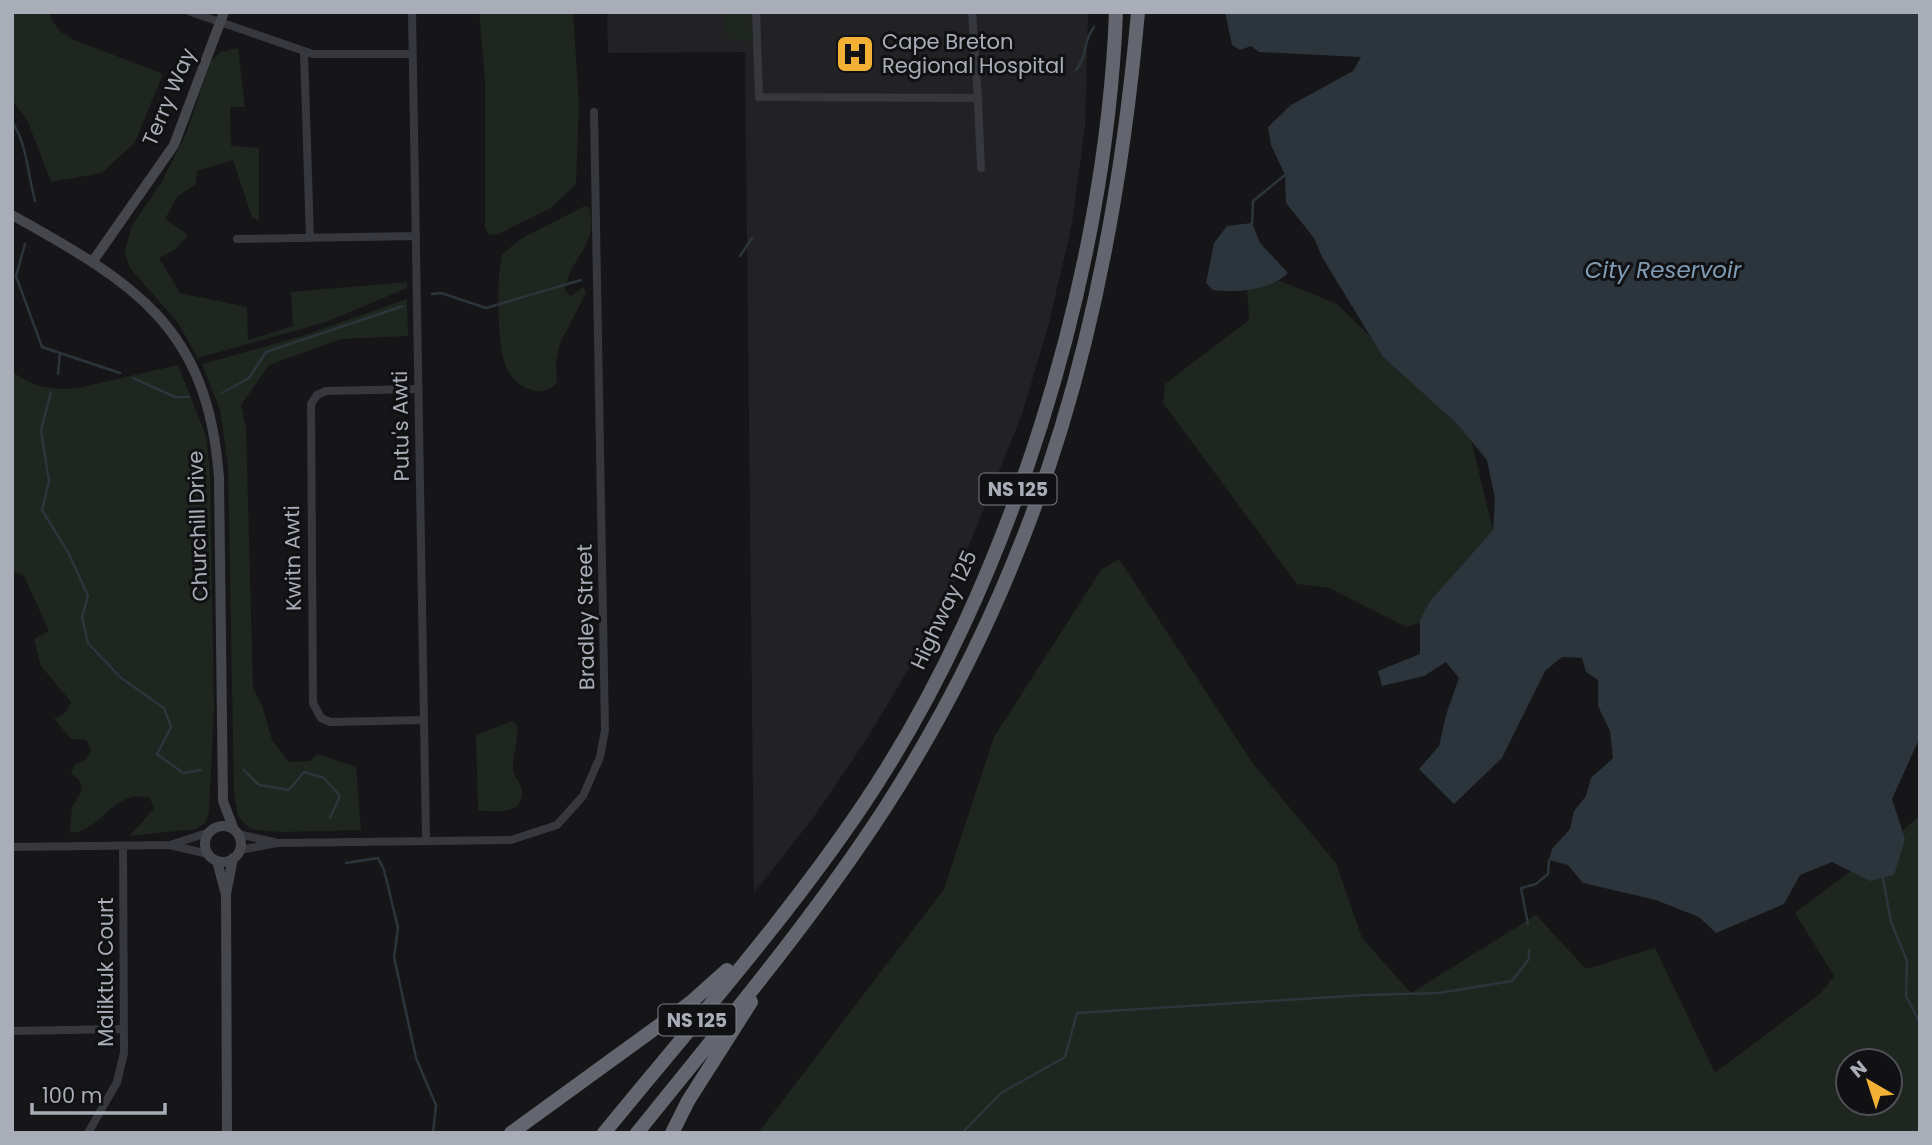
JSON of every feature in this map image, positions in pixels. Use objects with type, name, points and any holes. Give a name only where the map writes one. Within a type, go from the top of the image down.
[{"type":"highway","name":"Highway 125","points":[[636,1133],[801,925],[886,806],[954,689],[991,612],[1038,498],[1075,386],[1100,286],[1123,154],[1138,12]]},
{"type":"highway","name":"Highway 125","points":[[604,1133],[789,907],[863,804],[906,736],[962,624],[1008,517],[1038,432],[1069,322],[1105,136],[1116,16]]},
{"type":"highway","points":[[511,1133],[690,1003],[789,907]]},
{"type":"highway","points":[[672,1133],[688,1101],[801,925]]},
{"type":"main road","name":"Terry Way","points":[[93,261],[174,145],[222,17]]},
{"type":"main road","name":"Churchill Drive","points":[[12,215],[125,282],[154,310],[190,361],[210,412],[219,478],[223,801],[236,832]]},
{"type":"main road","name":"Churchill Drive","points":[[211,831],[223,801]]},
{"type":"main road","points":[[226,894],[205,842],[211,831],[223,826],[236,832],[237,854],[226,894],[228,1133]]},
{"type":"main road","points":[[213,858],[237,854]]},
{"type":"street","points":[[191,12],[222,17],[304,52],[331,56],[412,54]]},
{"type":"street","name":"Putu's Awti","points":[[412,12],[426,840]]},
{"type":"street","points":[[756,12],[760,97],[978,99]]},
{"type":"street","points":[[972,12],[981,167]]},
{"type":"street","points":[[304,52],[310,238]]},
{"type":"street","name":"Bradley Street","points":[[237,854],[277,843],[511,840],[557,825],[583,796],[600,757],[605,730],[594,111]]},
{"type":"street","points":[[237,239],[416,236]]},
{"type":"street","name":"Kwitn Awti","points":[[418,389],[326,391],[317,395],[311,404],[313,703],[321,718],[331,722],[424,720]]},
{"type":"street","points":[[12,847],[170,845],[211,831]]},
{"type":"street","name":"Bradley Street","points":[[236,832],[277,843]]},
{"type":"street","points":[[170,845],[213,858]]},
{"type":"street","name":"Maliktuk Court","points":[[88,1133],[120,1074],[124,1029],[123,846]]},
{"type":"street","points":[[12,1031],[124,1029]]},
{"type":"shaded area","points":[[12,12],[48,12],[58,30],[72,39],[163,74],[135,142],[102,173],[51,182],[28,122],[12,99]]},
{"type":"shaded area","points":[[479,12],[573,12],[579,103],[576,184],[551,208],[496,235],[488,234],[485,227],[485,80]]},
{"type":"shaded area","name":"Cape Breton Regional Hospital","points":[[607,12],[1088,12],[1085,126],[1072,224],[1049,323],[1022,414],[954,582],[913,662],[866,740],[813,818],[754,893],[745,52],[608,53]]},
{"type":"shaded area","points":[[725,12],[750,12],[752,42],[725,38]]},
{"type":"shaded area","points":[[238,48],[245,107],[230,107],[231,146],[259,148],[259,221],[252,217],[233,160],[197,171],[196,184],[177,197],[165,219],[188,235],[176,249],[159,258],[180,293],[247,307],[248,340],[293,326],[291,292],[407,282],[407,288],[326,322],[198,358],[178,323],[130,268],[125,252],[131,227],[161,183],[186,134],[211,61],[221,52]]},
{"type":"shaded area","points":[[585,206],[589,208],[590,232],[567,280],[565,291],[571,296],[583,287],[586,293],[560,343],[556,363],[557,383],[545,390],[532,390],[514,379],[504,359],[498,312],[502,254],[524,237]]},
{"type":"shaded area","points":[[1280,281],[1337,304],[1371,337],[1383,357],[1471,440],[1493,530],[1430,601],[1420,623],[1406,627],[1329,588],[1297,584],[1163,403],[1165,384],[1249,320],[1247,288]]},
{"type":"shaded area","points":[[407,299],[408,336],[341,339],[269,365],[241,405],[246,428],[253,688],[262,705],[272,740],[289,762],[310,761],[317,754],[356,767],[361,830],[280,832],[250,829],[238,816],[234,794],[228,465],[220,410],[202,364],[302,336]]},
{"type":"shaded area","points":[[178,365],[206,436],[210,473],[214,708],[209,813],[205,823],[196,829],[129,836],[154,809],[150,798],[137,797],[117,804],[81,831],[70,833],[72,807],[82,790],[80,781],[71,773],[74,765],[85,760],[91,750],[86,740],[71,739],[54,719],[66,712],[71,702],[41,666],[34,639],[49,631],[24,576],[12,571],[12,371],[35,384],[69,389]]},
{"type":"shaded area","points":[[1119,559],[1254,765],[1336,863],[1362,938],[1411,993],[1536,915],[1586,969],[1655,948],[1715,1073],[1821,993],[1834,976],[1795,913],[1851,871],[1905,839],[1902,831],[1920,815],[1920,1133],[758,1133],[944,889],[994,737],[1101,570]]},
{"type":"shaded area","points":[[512,721],[517,725],[513,769],[522,790],[521,798],[518,804],[507,810],[478,810],[476,735]]},
{"type":"water","name":"City Reservoir","points":[[1225,12],[1920,12],[1920,737],[1892,799],[1905,839],[1894,875],[1870,881],[1832,862],[1800,875],[1784,904],[1716,933],[1699,917],[1656,900],[1583,883],[1568,865],[1549,860],[1552,849],[1570,829],[1574,811],[1586,796],[1591,778],[1613,758],[1610,731],[1598,706],[1598,680],[1586,672],[1582,658],[1562,657],[1545,671],[1502,758],[1454,804],[1419,769],[1439,746],[1459,678],[1446,662],[1424,676],[1382,686],[1378,671],[1420,654],[1420,620],[1430,601],[1493,530],[1495,499],[1487,460],[1457,424],[1383,357],[1322,257],[1314,238],[1286,203],[1285,175],[1271,145],[1268,127],[1291,105],[1353,71],[1361,57],[1259,52],[1251,46],[1240,50],[1232,45]]},
{"type":"water","points":[[1252,223],[1260,243],[1288,273],[1263,287],[1232,291],[1213,290],[1206,283],[1214,243],[1227,226]]},
{"type":"waterway","points":[[1076,70],[1094,27]]},
{"type":"waterway","points":[[12,122],[24,150],[35,201]]},
{"type":"waterway","points":[[1252,223],[1253,201],[1285,175]]},
{"type":"waterway","points":[[740,256],[752,238]]},
{"type":"waterway","points":[[25,244],[16,276],[42,347],[120,373]]},
{"type":"waterway","points":[[432,294],[441,293],[486,308],[581,280]]},
{"type":"waterway","points":[[222,393],[249,378],[266,352],[403,306]]},
{"type":"waterway","points":[[58,374],[60,353]]},
{"type":"waterway","points":[[133,378],[175,397],[189,397]]},
{"type":"waterway","points":[[51,392],[41,430],[49,482],[42,510],[69,554],[88,596],[82,617],[88,643],[121,678],[164,708],[171,727],[157,754],[183,773],[201,770]]},
{"type":"waterway","points":[[244,770],[259,785],[289,790],[304,772],[324,778],[340,796],[330,818]]},
{"type":"waterway","points":[[346,863],[378,858],[384,870],[398,928],[394,957],[416,1058],[436,1105],[433,1133]]},
{"type":"waterway","points":[[1528,924],[1521,888],[1536,884],[1548,874],[1549,860]]},
{"type":"waterway","points":[[1883,878],[1891,922],[1907,961],[1906,996],[1920,1023]]},
{"type":"waterway","points":[[962,1133],[1001,1093],[1065,1057],[1077,1013],[1364,995],[1439,993],[1512,981],[1529,959],[1529,950]]},
{"type":"place","name":"Cape Breton Regional Hospital","points":[[855,54]]}]
